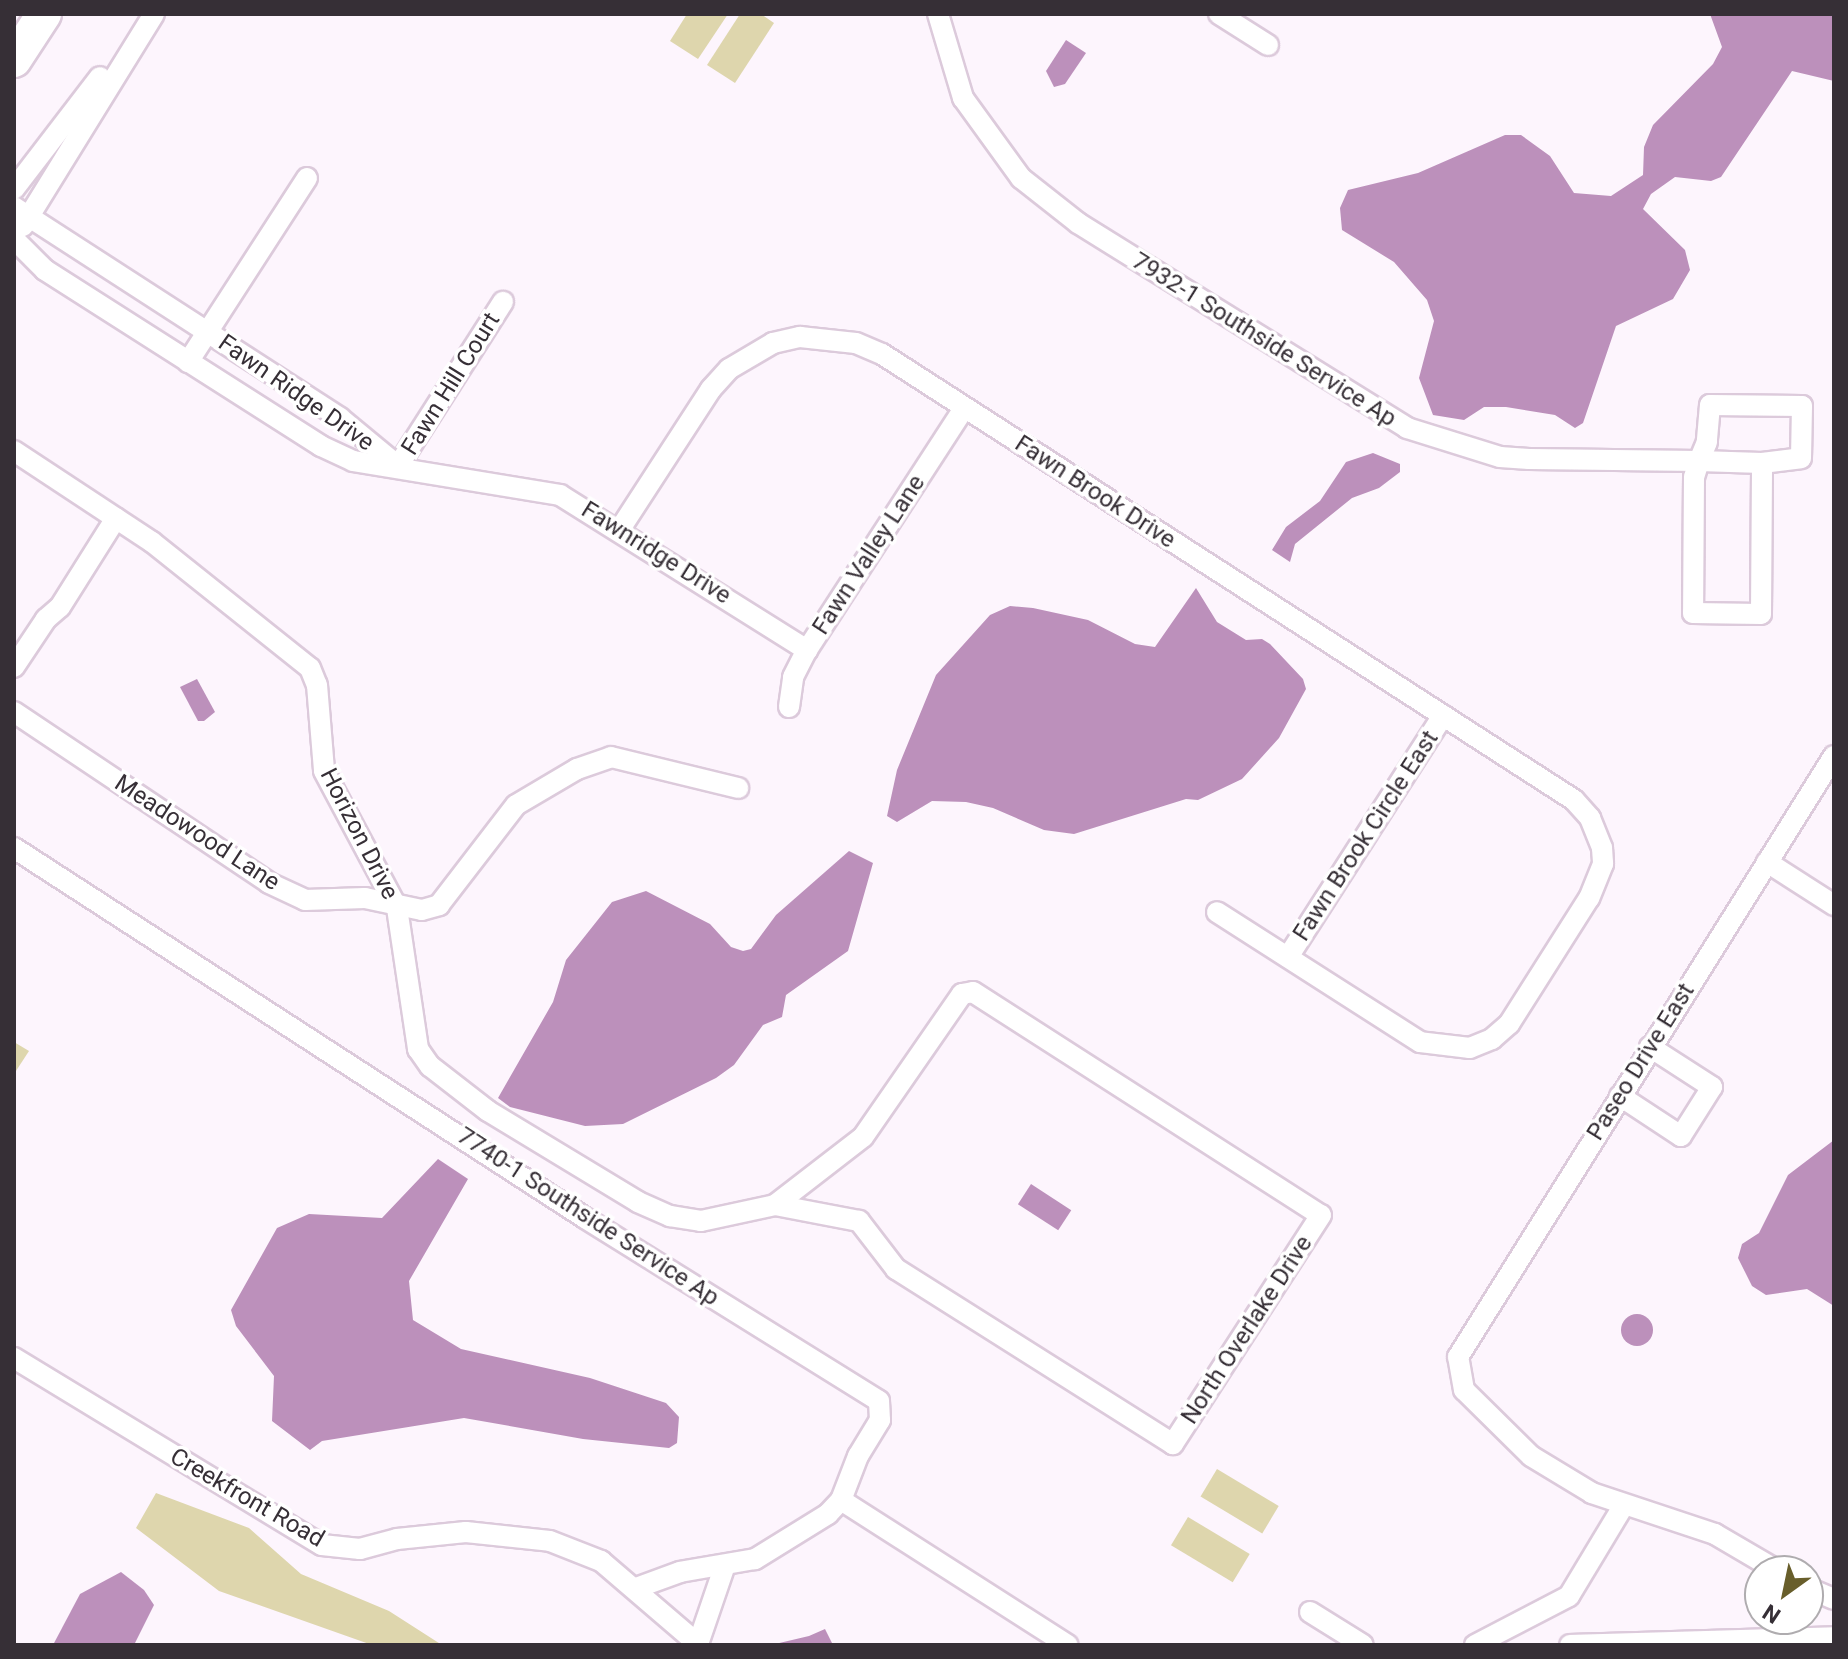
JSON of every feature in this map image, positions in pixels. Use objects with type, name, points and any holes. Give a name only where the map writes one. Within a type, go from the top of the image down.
[{"type":"street","points":[[14,189],[152,14]]},
{"type":"street","points":[[14,239],[21,212],[152,14]]},
{"type":"street","name":"7932-1 Southside Service Ap","points":[[938,14],[963,98],[1021,178],[1078,223],[1367,408],[1444,442],[1500,457],[1762,463],[1801,458],[1802,406],[1710,405],[1707,442],[1699,461]]},
{"type":"street","points":[[1219,14],[1268,45]]},
{"type":"street","points":[[188,362],[307,178]]},
{"type":"street","name":"Fawn Ridge Drive","points":[[21,212],[340,418],[398,466]]},
{"type":"street","name":"Fawn Ridge Drive","points":[[14,239],[45,270],[321,446],[353,461],[398,466]]},
{"type":"street","name":"Fawn Hill Court","points":[[398,466],[503,302]]},
{"type":"street","name":"Fawn Brook Drive","points":[[620,529],[711,389],[748,355],[773,343],[800,337],[856,343],[964,408],[1574,800],[1599,834],[1603,864],[1589,898],[1509,1024],[1470,1048],[1420,1042],[1288,957]]},
{"type":"street","name":"Fawn Valley Lane","points":[[789,707],[793,677],[807,650],[964,408]]},
{"type":"street","name":"Horizon Drive","points":[[14,451],[116,518],[310,668],[317,685],[318,747],[324,771],[397,908],[418,1049],[430,1066],[488,1111],[638,1202],[670,1216],[701,1221],[775,1205]]},
{"type":"street","points":[[1699,461],[1694,477],[1693,613],[1761,614],[1762,463]]},
{"type":"street","name":"Fawnridge Drive","points":[[398,466],[560,495],[620,529],[807,650]]},
{"type":"street","points":[[14,667],[60,607],[116,518]]},
{"type":"street","name":"Meadowood Lane","points":[[14,712],[269,883],[305,900],[365,898],[397,908],[422,910],[439,905],[473,865],[516,805],[577,769],[611,757],[738,788]]},
{"type":"street","name":"Fawn Brook Circle East","points":[[1288,957],[1443,716]]},
{"type":"street","name":"Paseo Drive East","points":[[1624,1505],[1592,1493],[1531,1456],[1483,1414],[1457,1372],[1463,1346],[1834,756]]},
{"type":"street","name":"7740-1 Southside Service Ap","points":[[14,848],[585,1218],[879,1401],[880,1420],[858,1456],[841,1500]]},
{"type":"street","points":[[1767,862],[1834,905]]},
{"type":"street","points":[[1217,912],[1288,957]]},
{"type":"street","name":"North Overlake Drive","points":[[973,992],[1321,1215],[1173,1444],[896,1269],[859,1221],[775,1205],[863,1137],[962,994],[973,992]]},
{"type":"street","points":[[1620,1096],[1681,1136],[1712,1087],[1650,1047]]},
{"type":"street","name":"Creekfront Road","points":[[14,1358],[322,1545],[360,1549],[397,1539],[466,1532],[522,1535],[601,1561],[699,1644]]},
{"type":"street","points":[[636,1588],[680,1572],[724,1568],[773,1550],[841,1500],[1068,1645]]},
{"type":"street","points":[[1475,1645],[1569,1596],[1624,1505],[1715,1534],[1751,1555]]},
{"type":"street","points":[[699,1644],[724,1568]]},
{"type":"street","points":[[1310,1612],[1363,1645]]},
{"type":"street","points":[[1570,1645],[1767,1642],[1834,1637]]},
{"type":"shaded area","points":[[687,14],[728,14],[698,59],[670,41]]},
{"type":"shaded area","points":[[740,14],[761,14],[774,23],[735,83],[707,65]]},
{"type":"shaded area","points":[[1710,14],[1834,14],[1834,81],[1792,71],[1721,177],[1711,181],[1675,177],[1651,194],[1643,209],[1685,250],[1690,270],[1673,299],[1616,326],[1583,423],[1575,428],[1555,415],[1506,407],[1484,407],[1464,420],[1433,415],[1419,378],[1434,321],[1427,300],[1394,262],[1342,230],[1340,208],[1348,190],[1418,173],[1505,135],[1521,135],[1550,156],[1574,193],[1611,196],[1643,175],[1644,147],[1653,125],[1713,64],[1722,47]]},
{"type":"shaded area","points":[[1066,40],[1086,53],[1065,84],[1054,87],[1046,71]]},
{"type":"shaded area","points":[[1373,453],[1400,464],[1400,472],[1379,488],[1352,498],[1295,544],[1290,562],[1272,550],[1286,527],[1320,501],[1346,462]]},
{"type":"shaded area","points":[[1196,588],[1217,622],[1246,640],[1262,639],[1270,644],[1303,679],[1306,689],[1279,738],[1242,779],[1198,800],[1186,799],[1074,834],[1044,830],[993,808],[966,802],[932,801],[897,822],[887,816],[897,770],[936,675],[990,615],[1010,606],[1033,608],[1088,620],[1135,644],[1155,647]]},
{"type":"shaded area","points":[[197,679],[215,712],[204,721],[198,721],[180,687]]},
{"type":"shaded area","points":[[849,851],[873,863],[848,951],[786,995],[782,1017],[763,1025],[734,1065],[716,1078],[623,1124],[585,1126],[510,1107],[498,1098],[553,1002],[566,960],[612,902],[646,891],[710,924],[731,947],[743,951],[751,949],[776,915]]},
{"type":"shaded area","points":[[14,1042],[29,1051],[14,1074]]},
{"type":"shaded area","points":[[1834,1140],[1834,1306],[1807,1289],[1766,1295],[1752,1286],[1738,1258],[1742,1244],[1759,1233],[1788,1175]]},
{"type":"shaded area","points":[[438,1159],[468,1179],[409,1281],[413,1320],[461,1349],[590,1378],[666,1403],[679,1417],[677,1443],[669,1448],[583,1439],[464,1418],[322,1441],[310,1450],[272,1421],[274,1376],[236,1326],[231,1310],[277,1228],[309,1214],[382,1218]]},
{"type":"shaded area","points":[[1031,1184],[1071,1210],[1058,1230],[1018,1204]]},
{"type":"shaded area","points":[[1637,1314],[1648,1319],[1653,1330],[1648,1341],[1637,1346],[1626,1341],[1621,1330],[1626,1319]]},
{"type":"shaded area","points":[[1217,1469],[1279,1506],[1262,1534],[1201,1496]]},
{"type":"shaded area","points":[[156,1493],[249,1528],[301,1574],[389,1611],[442,1645],[372,1645],[219,1591],[136,1528]]},
{"type":"shaded area","points":[[1188,1517],[1250,1554],[1233,1582],[1171,1545]]},
{"type":"shaded area","points":[[121,1572],[144,1590],[154,1605],[134,1645],[53,1645],[80,1594]]},
{"type":"shaded area","points":[[825,1629],[833,1645],[775,1644],[809,1636]]}]
